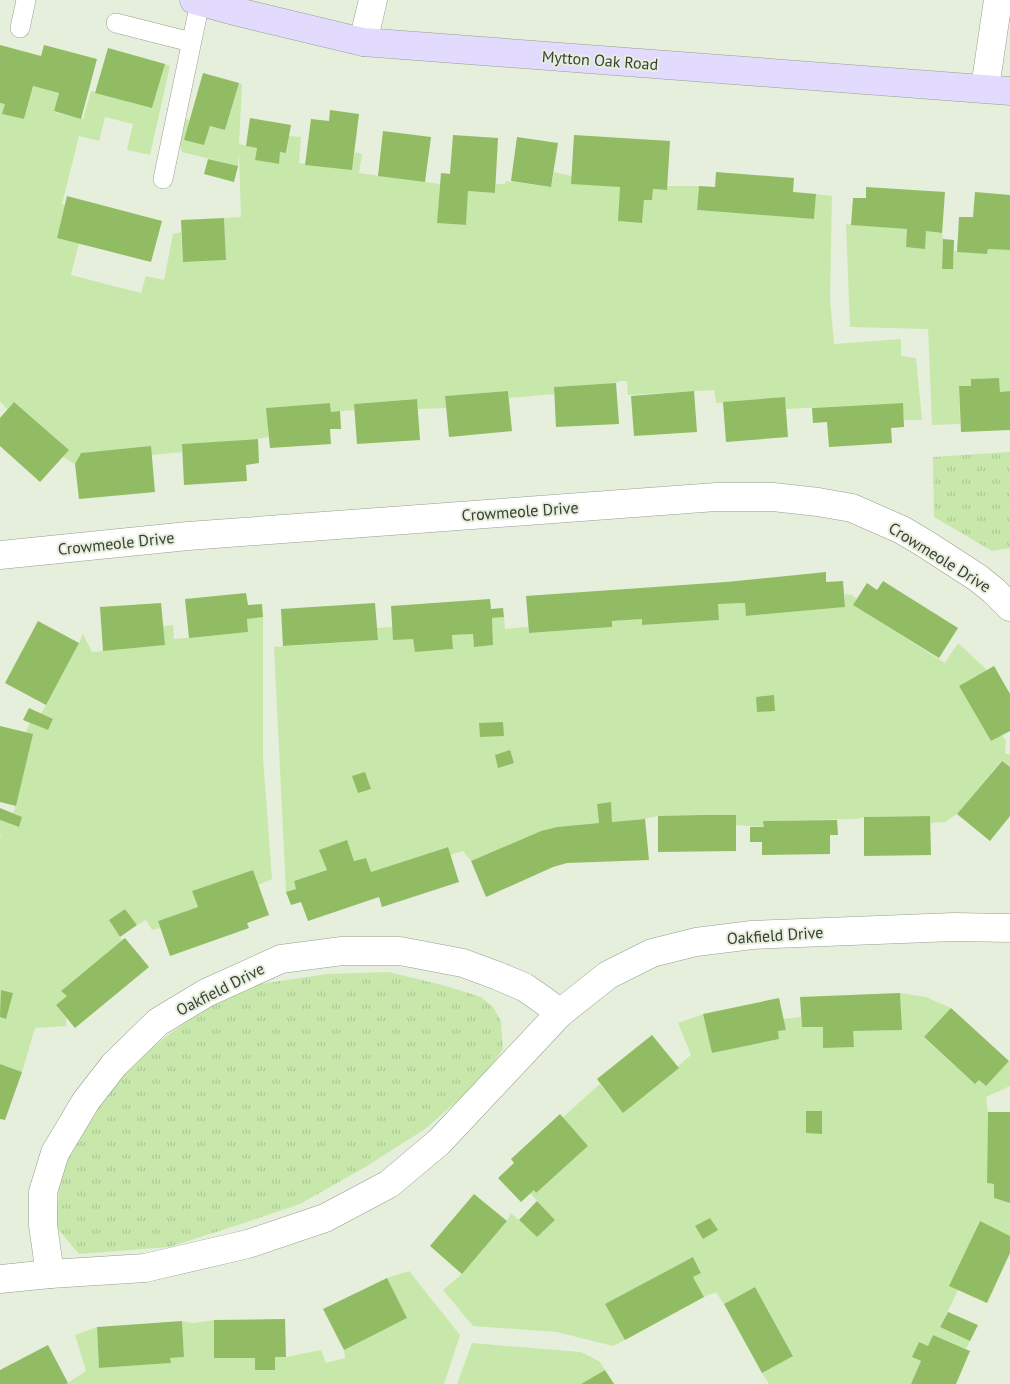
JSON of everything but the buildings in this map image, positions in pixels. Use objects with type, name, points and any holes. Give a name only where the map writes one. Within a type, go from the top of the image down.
[{"type":"main road","name":"Mytton Oak Road","points":[[197,1],[363,42],[997,90]]},
{"type":"street","points":[[363,42],[373,0]]},
{"type":"street","points":[[997,90],[998,0]]},
{"type":"street","name":"Crowmeole Drive","points":[[0,555],[197,535],[716,497],[773,497],[852,508],[902,530],[978,578],[1010,607]]},
{"type":"street","name":"Oakfield Drive","points":[[0,1279],[145,1268],[248,1244],[325,1218],[389,1184],[439,1142],[560,1013],[608,975],[652,953],[696,942],[761,934],[954,927],[1010,928]]},
{"type":"street","name":"Oakfield Drive","points":[[50,1274],[43,1225],[42,1192],[54,1152],[86,1101],[114,1065],[158,1022],[206,993],[281,959],[342,951],[400,951],[463,963],[480,969],[524,987],[560,1013]]},
{"type":"lane","points":[[20,28],[26,0]]},
{"type":"lane","points":[[163,178],[191,42],[197,1]]},
{"type":"lane","points":[[116,23],[191,42]]},
{"type":"green space","points":[[165,64],[170,66],[150,155],[127,150],[133,124],[105,117],[99,141],[79,136],[62,204],[65,205],[57,238],[79,243],[71,275],[141,293],[146,276],[164,280],[173,234],[181,232],[183,262],[226,260],[224,218],[241,217],[239,154],[238,166],[182,152],[178,139],[183,118],[190,120],[185,139],[204,145],[210,126],[225,130],[239,83],[242,84],[239,144],[257,148],[255,160],[278,164],[280,152],[287,153],[289,136],[301,137],[299,163],[352,170],[355,152],[362,154],[359,173],[440,184],[438,223],[466,225],[468,191],[495,193],[496,184],[505,184],[506,181],[551,187],[554,172],[620,187],[619,221],[642,223],[644,200],[652,200],[653,189],[667,190],[667,186],[699,186],[697,210],[814,219],[816,194],[832,196],[830,298],[834,344],[901,339],[901,356],[916,358],[922,420],[904,420],[902,403],[786,409],[785,397],[716,403],[714,390],[628,395],[627,381],[621,381],[616,383],[554,387],[554,394],[509,398],[508,391],[445,396],[446,408],[418,409],[416,399],[354,404],[354,410],[331,412],[330,403],[267,408],[269,437],[182,444],[182,452],[152,455],[118,450],[81,453],[75,464],[62,457],[69,450],[14,402],[7,409],[0,401],[0,103],[5,104],[3,114],[24,119],[33,86],[59,93],[54,112],[83,119],[91,91],[152,108]]},
{"type":"green space","points":[[846,224],[907,229],[906,247],[926,231],[942,233],[942,269],[953,269],[954,251],[987,254],[988,249],[1010,250],[1010,391],[1000,392],[999,378],[971,379],[971,386],[959,386],[960,424],[932,425],[928,329],[850,327]]},
{"type":"green space","points":[[1010,452],[1010,548],[992,551],[934,517],[933,457]]},
{"type":"green space","points":[[845,594],[852,595],[857,599],[854,605],[945,663],[958,643],[987,670],[959,686],[991,741],[1002,735],[1006,741],[1005,754],[1010,754],[1010,767],[1001,761],[957,814],[945,822],[930,823],[930,816],[864,817],[857,819],[764,821],[764,827],[735,825],[735,815],[658,816],[612,822],[610,802],[597,804],[599,823],[557,827],[541,831],[471,861],[463,851],[450,855],[447,847],[371,872],[366,858],[354,861],[320,850],[327,870],[294,881],[296,889],[286,892],[274,647],[378,640],[377,628],[392,627],[413,639],[415,652],[453,649],[452,635],[473,634],[474,647],[493,645],[492,618],[504,617],[505,629],[528,627],[529,633],[612,627],[612,621],[642,619],[642,625],[719,620],[718,604],[745,603],[747,616],[845,607]]},
{"type":"green space","points":[[263,617],[263,757],[272,879],[258,885],[253,870],[192,891],[198,907],[158,921],[160,928],[152,930],[146,920],[137,925],[125,909],[109,920],[122,941],[62,990],[67,996],[56,1005],[66,1018],[66,1026],[35,1028],[22,1072],[0,1064],[0,820],[18,827],[22,817],[13,813],[32,734],[26,732],[30,722],[48,730],[53,719],[41,714],[83,634],[92,652],[164,645],[163,626],[173,625],[174,639],[248,632],[247,619]]},
{"type":"green space","points":[[389,972],[481,997],[493,1007],[501,1021],[503,1049],[482,1079],[425,1129],[367,1166],[300,1204],[169,1247],[79,1254],[56,1227],[61,1164],[92,1111],[136,1059],[199,1012],[260,984],[327,974]]},
{"type":"green space","points":[[900,993],[926,997],[951,1008],[924,1038],[975,1084],[979,1080],[986,1086],[1010,1062],[1010,1086],[986,1097],[988,1112],[987,1183],[994,1184],[994,1198],[1010,1203],[1010,1236],[979,1222],[950,1285],[958,1290],[940,1327],[970,1341],[966,1349],[933,1335],[928,1346],[919,1342],[913,1357],[921,1361],[911,1384],[769,1384],[762,1373],[793,1355],[755,1287],[724,1304],[716,1292],[704,1297],[693,1277],[701,1272],[693,1257],[606,1304],[625,1340],[613,1346],[557,1332],[473,1326],[443,1290],[462,1274],[507,1221],[511,1213],[537,1237],[555,1220],[530,1193],[534,1190],[536,1193],[588,1146],[562,1118],[600,1084],[623,1112],[691,1055],[678,1023],[703,1014],[712,1053],[779,1039],[778,1031],[786,1029],[783,1019],[801,1017],[802,1027],[823,1027],[824,1048],[853,1031],[901,1030]]},
{"type":"green space","points":[[409,1271],[460,1335],[444,1384],[66,1384],[86,1371],[75,1335],[97,1327],[99,1368],[170,1363],[170,1358],[184,1357],[182,1321],[194,1323],[214,1320],[215,1358],[255,1358],[255,1370],[275,1370],[275,1357],[286,1357],[321,1350],[326,1363],[345,1358],[344,1350],[407,1318],[387,1278]]},
{"type":"green space","points":[[472,1343],[581,1352],[599,1361],[605,1370],[581,1384],[457,1384]]}]
